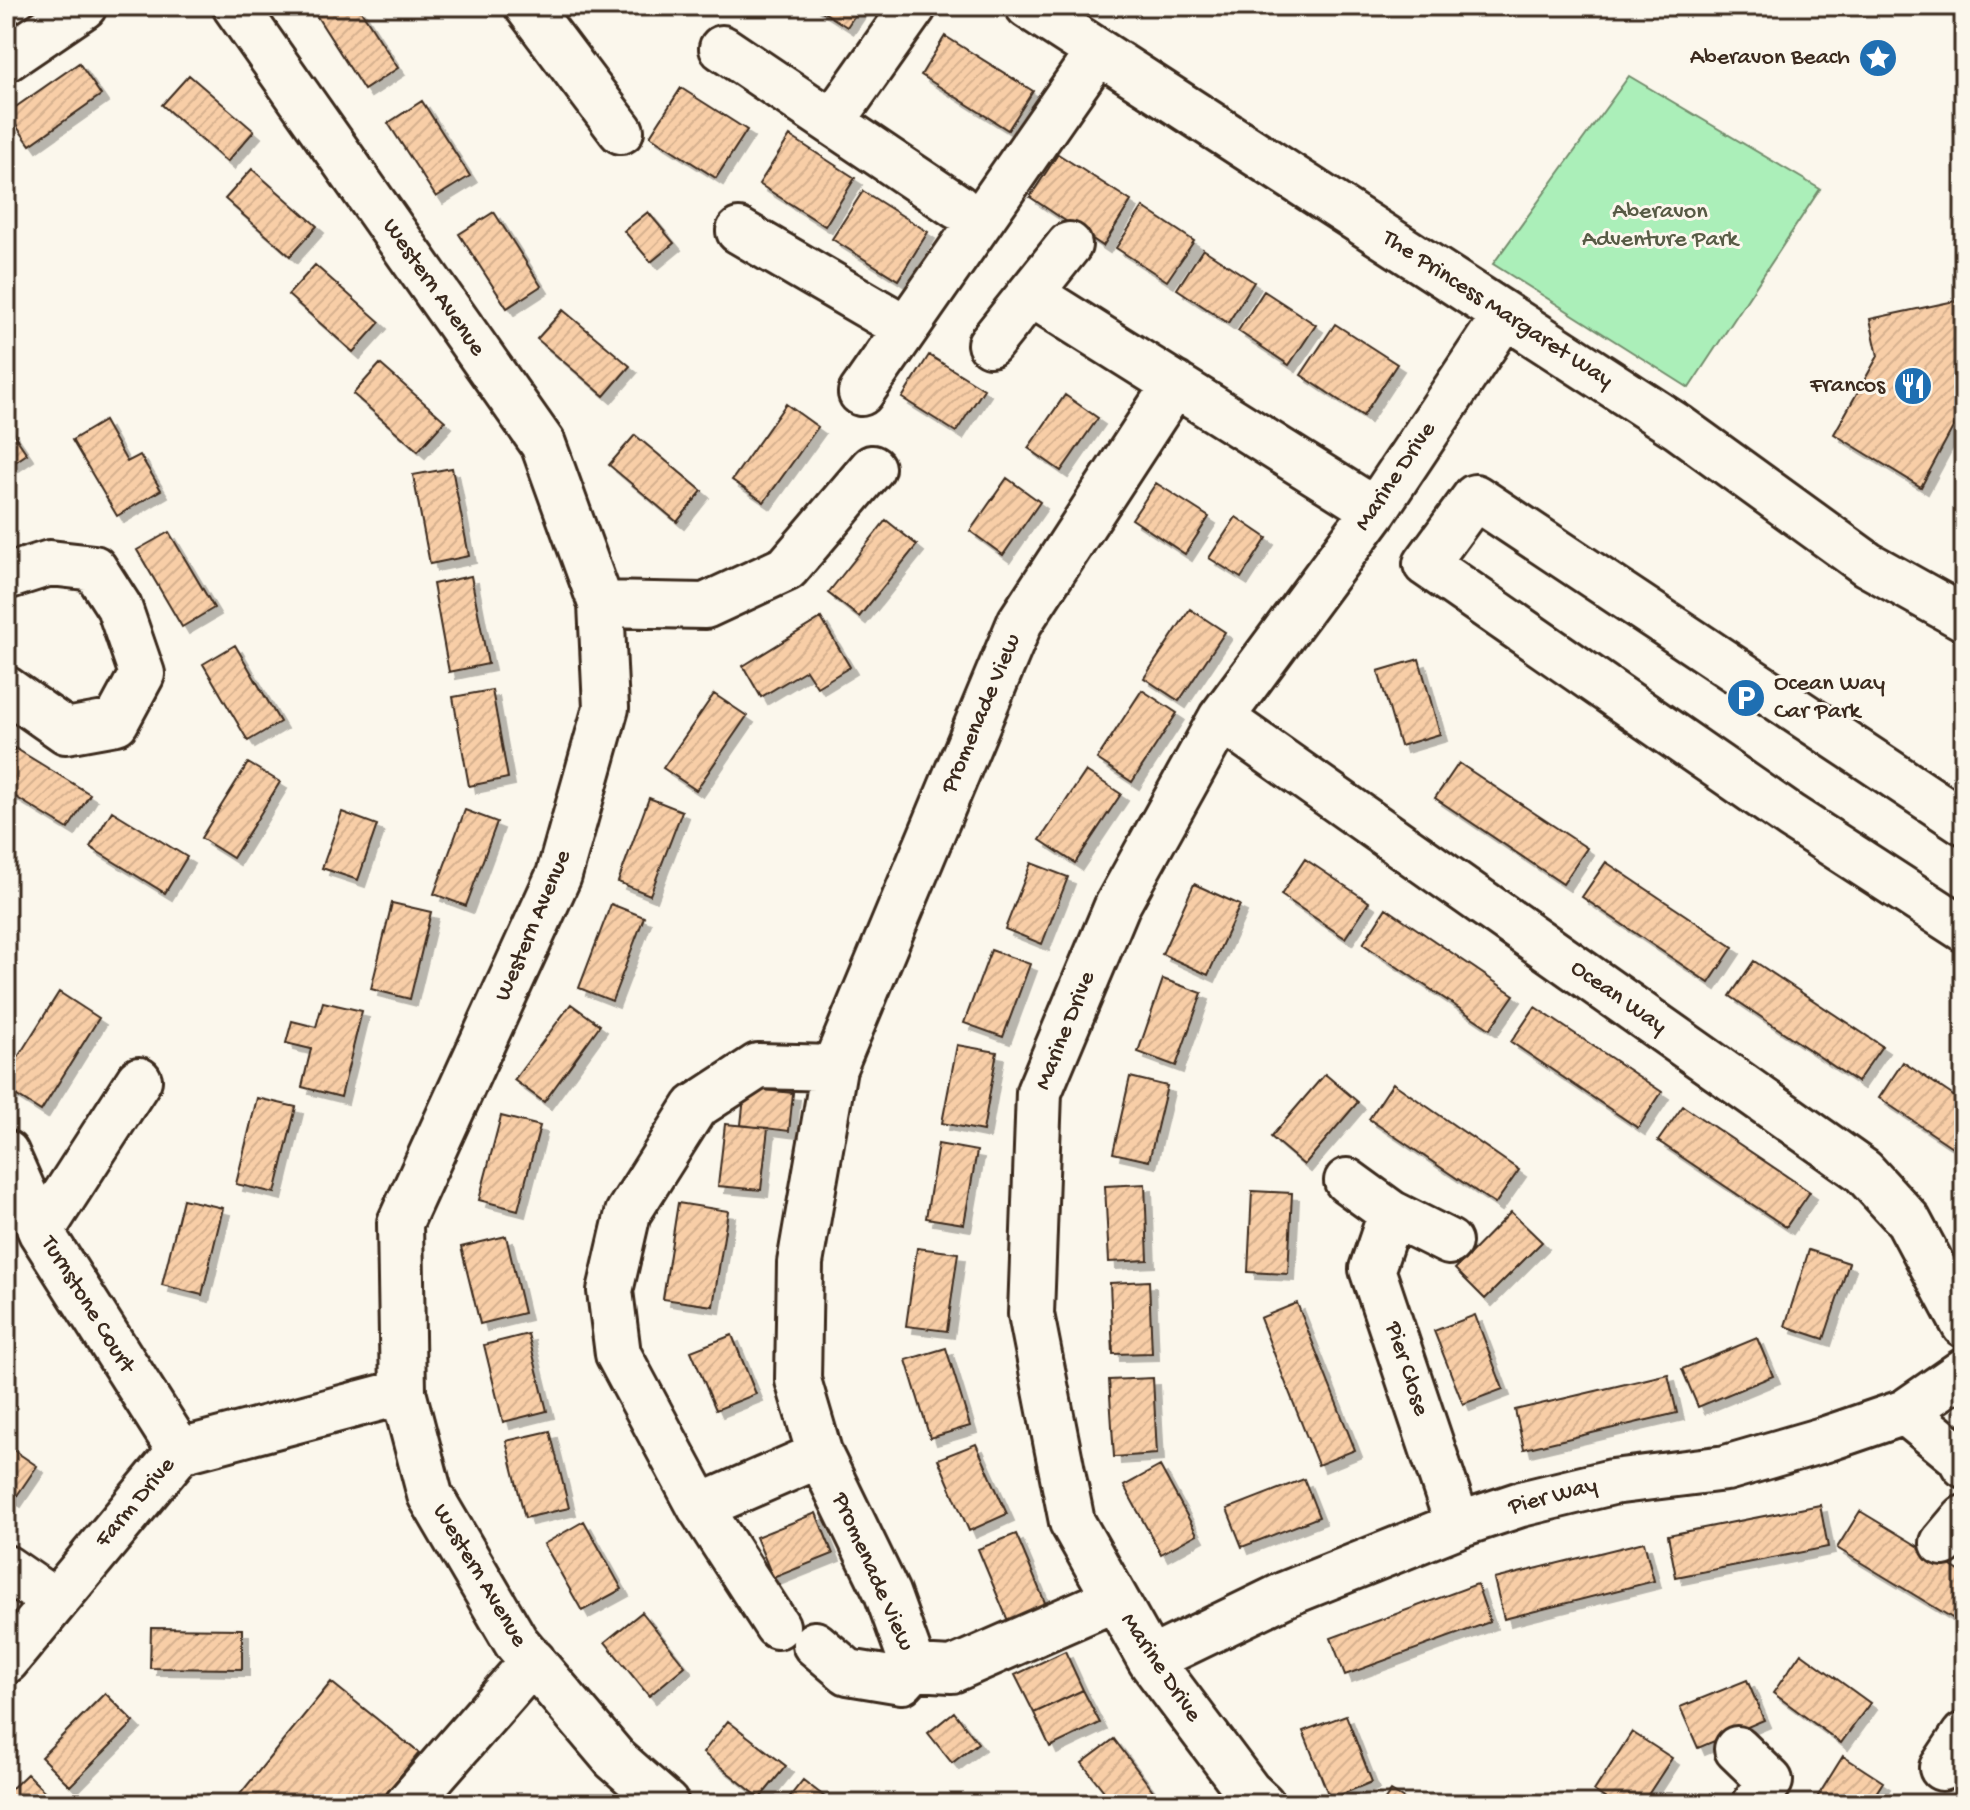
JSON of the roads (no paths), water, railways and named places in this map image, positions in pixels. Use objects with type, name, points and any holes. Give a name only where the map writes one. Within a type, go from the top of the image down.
[{"type":"street","points":[[6,59],[84,6]]},
{"type":"street","name":"Western Avenue","points":[[235,6],[543,444],[601,604],[606,708],[559,875],[400,1223],[403,1392],[430,1495],[516,1642],[615,1759],[666,1804]]},
{"type":"street","points":[[527,6],[621,131]]},
{"type":"street","points":[[832,122],[914,6]]},
{"type":"street","name":"The Princess Margaret Way","points":[[1028,6],[1678,427],[1867,564],[1964,618]]},
{"type":"street","points":[[722,48],[958,207]]},
{"type":"street","points":[[861,393],[1098,52]]},
{"type":"street","points":[[739,231],[906,328]]},
{"type":"street","points":[[990,344],[1069,245]]},
{"type":"street","points":[[1031,294],[1375,510]]},
{"type":"street","name":"Marine Drive","points":[[1262,1804],[1248,1791],[1150,1660],[1072,1522],[1031,1314],[1039,1092],[1117,906],[1221,718],[1375,510],[1505,315]]},
{"type":"street","name":"Promenade View","points":[[1114,1599],[952,1670],[914,1668],[887,1593],[820,1455],[798,1380],[800,1263],[834,1068],[1020,622],[1175,384]]},
{"type":"street","points":[[601,604],[705,606],[787,568],[872,468]]},
{"type":"street","points":[[1964,822],[1475,497],[1426,564],[1791,817],[1964,929]]},
{"type":"street","points":[[6,577],[50,563],[94,568],[119,607],[142,674],[116,722],[66,731],[6,689]]},
{"type":"street","name":"Ocean Way","points":[[1221,718],[1863,1171],[1908,1220],[1964,1325]]},
{"type":"street","points":[[834,1068],[758,1066],[695,1107],[628,1213],[610,1291],[618,1354],[700,1507],[796,1635],[848,1672],[902,1681],[914,1668]]},
{"type":"street","points":[[41,1232],[139,1080]]},
{"type":"street","name":"Turnstone Court","points":[[6,1153],[41,1232],[180,1451]]},
{"type":"street","points":[[1347,1181],[1391,1213],[1449,1242]]},
{"type":"street","name":"Pier Close","points":[[1391,1213],[1372,1269],[1458,1525]]},
{"type":"street","name":"Pier Way","points":[[1150,1660],[1286,1594],[1458,1525],[1521,1504],[1612,1482],[1726,1468],[1905,1412],[1964,1371]]},
{"type":"street","name":"Farm Drive","points":[[6,1661],[180,1451],[403,1392]]},
{"type":"street","points":[[1905,1412],[1962,1456]]},
{"type":"street","points":[[700,1507],[820,1455]]},
{"type":"street","points":[[6,1568],[54,1601]]},
{"type":"street","points":[[408,1804],[533,1661]]},
{"type":"street","points":[[1737,1749],[1770,1781],[1755,1804]]},
{"type":"place","name":"Aberavon Beach","points":[[1878,58]]},
{"type":"place","name":"Francos","points":[[1913,386]]},
{"type":"place","name":"Ocean Way Car Park","points":[[1746,698]]},
{"type":"park label","name":"Aberavon Adventure Park","points":[[1660,226]]}]
